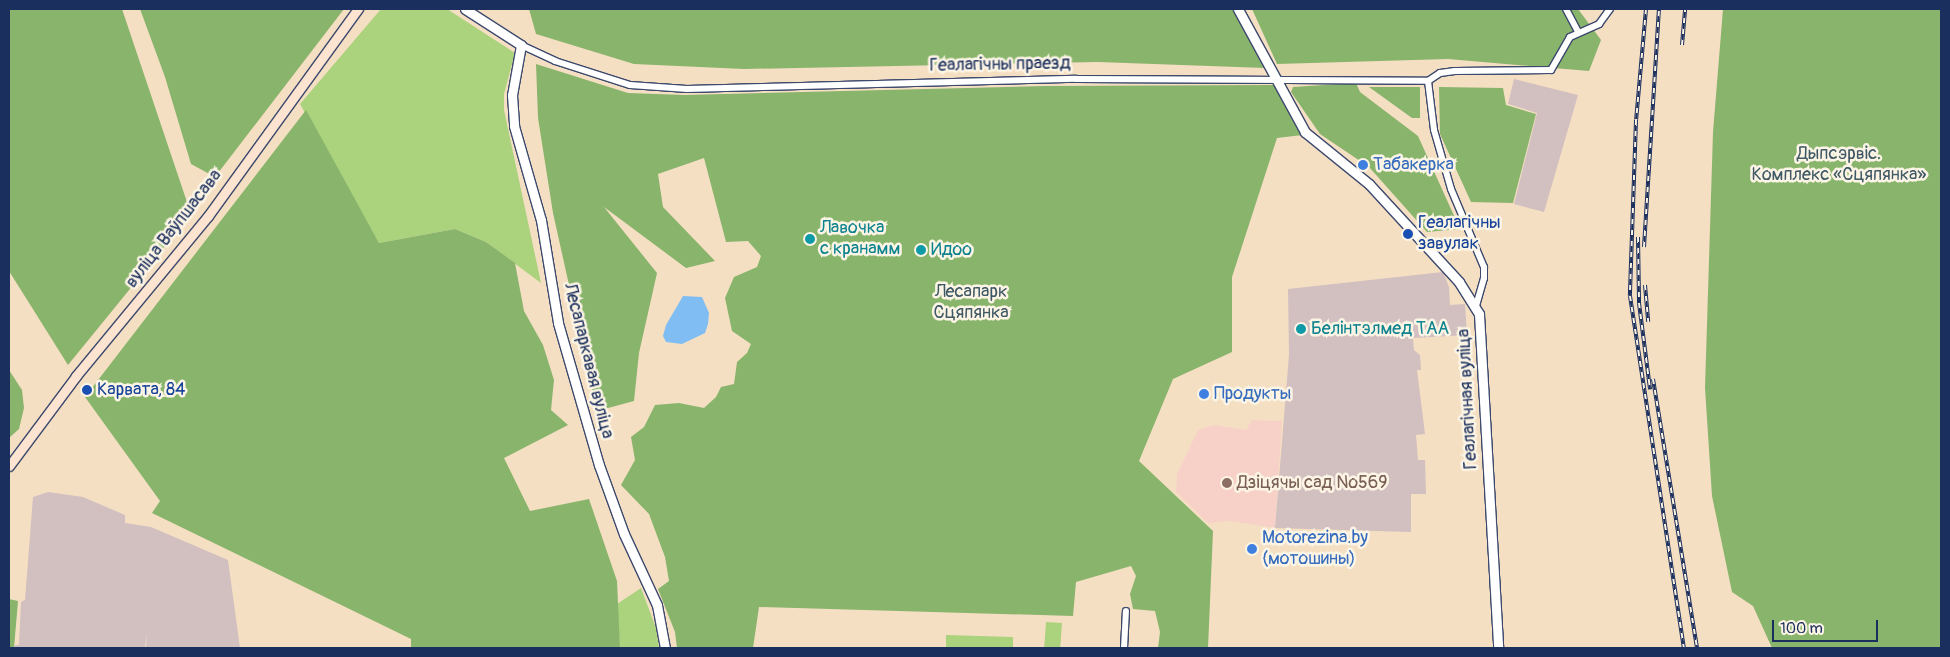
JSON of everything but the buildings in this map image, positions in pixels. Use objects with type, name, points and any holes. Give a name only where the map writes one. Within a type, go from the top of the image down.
[{"type":"main road","name":"вуліца Ваўпшасава","points":[[9,466],[76,376],[208,216],[358,9]]},
{"type":"street","name":"Геалагічны праезд","points":[[465,9],[521,45],[555,61],[630,85],[687,89],[1076,79],[1273,78],[1428,81],[1440,73],[1455,71],[1551,70],[1570,37],[1578,32]]},
{"type":"street","name":"Геалагічная вуліца","points":[[1238,9],[1273,78],[1305,132],[1369,184],[1459,282],[1476,306],[1481,327],[1498,648]]},
{"type":"street","points":[[1566,9],[1578,32],[1599,24],[1610,9]]},
{"type":"street","name":"Лесапаркавая вуліца","points":[[521,45],[512,96],[513,117],[517,143],[541,220],[558,324],[599,465],[624,534],[657,605],[665,648]]},
{"type":"street","points":[[1428,81],[1434,130],[1451,189],[1484,267],[1484,278],[1476,306]]},
{"type":"street","points":[[1124,648],[1126,611]]},
{"type":"shaded area","points":[[1514,79],[1578,95],[1544,212],[1514,204],[1537,113],[1508,104]]},
{"type":"shaded area","points":[[1443,272],[1449,287],[1450,305],[1465,304],[1467,335],[1413,338],[1414,350],[1420,355],[1421,370],[1417,370],[1425,434],[1416,435],[1418,460],[1425,460],[1426,494],[1411,494],[1411,532],[1275,528],[1289,355],[1288,289]]},
{"type":"shaded area","name":"Дзіцячы сад №569","points":[[1252,420],[1282,421],[1275,528],[1230,521],[1208,523],[1176,492],[1177,474],[1198,430],[1214,425],[1246,430]]},
{"type":"shaded area","points":[[48,492],[83,497],[125,515],[125,523],[151,527],[228,560],[240,648],[146,648],[147,632],[145,648],[14,648],[15,645],[19,645],[21,602],[25,600],[33,497]]},
{"type":"green space","points":[[9,9],[122,9],[191,214],[68,365],[9,271]]},
{"type":"green space","points":[[140,9],[344,9],[215,177],[191,164],[165,77]]},
{"type":"green space","points":[[381,9],[447,9],[515,53],[504,94],[504,110],[541,283],[486,242],[455,229],[379,243],[300,104]]},
{"type":"green space","points":[[529,9],[1236,9],[1265,68],[1098,62],[744,69],[634,64],[536,34]]},
{"type":"green space","points":[[1252,9],[1578,9],[1601,40],[1589,71],[1448,59],[1277,64]]},
{"type":"green space","name":"Дыпсэрвіс. Комплекс «Сцяпянка»","points":[[1723,9],[1941,9],[1941,648],[1772,648],[1753,606],[1732,592],[1712,496],[1705,388],[1713,132]]},
{"type":"green space","name":"Лесапарк Сцяпянка","points":[[536,64],[628,93],[684,95],[1046,86],[1278,85],[1311,134],[1277,138],[1232,277],[1232,352],[1173,379],[1139,461],[1213,531],[1208,648],[1158,648],[1160,632],[1155,611],[1133,609],[1130,594],[1136,576],[1131,566],[1076,582],[1073,616],[759,607],[753,648],[677,648],[675,632],[658,589],[669,581],[665,557],[649,514],[621,485],[635,460],[631,437],[644,427],[655,405],[679,403],[704,408],[716,397],[721,387],[734,384],[737,362],[747,353],[751,344],[732,331],[725,298],[734,277],[757,267],[761,256],[748,241],[726,242],[704,158],[658,174],[663,207],[715,261],[686,268],[604,207],[657,273],[639,353],[634,401],[597,411],[553,213],[538,118]]},
{"type":"green space","points":[[1356,83],[1360,92],[1418,136],[1460,229],[1427,232],[1369,167],[1320,134],[1291,92],[1293,87]]},
{"type":"green space","points":[[1369,87],[1420,87],[1420,118],[1412,118]]},
{"type":"green space","points":[[1439,87],[1503,88],[1506,105],[1536,114],[1513,203],[1471,202],[1440,134]]},
{"type":"green space","points":[[306,110],[379,243],[455,229],[486,242],[515,263],[524,311],[543,345],[554,380],[551,410],[568,425],[504,458],[530,511],[589,499],[617,581],[620,648],[411,648],[411,639],[152,513],[160,501],[85,397]]},
{"type":"green space","points":[[9,370],[22,390],[24,408],[19,429],[9,438]]},
{"type":"green space","points":[[641,588],[656,628],[659,648],[620,648],[617,604]]},
{"type":"green space","points":[[9,599],[18,601],[14,648],[9,648]]},
{"type":"green space","points":[[1046,622],[1062,623],[1060,648],[1044,648]]},
{"type":"green space","points":[[946,635],[1013,637],[1013,648],[946,648]]},
{"type":"water","points":[[683,296],[702,297],[709,313],[705,333],[682,344],[666,342],[663,336],[666,325]]},
{"type":"railway","points":[[1646,9],[1636,120],[1630,296],[1684,648]]},
{"type":"railway","points":[[1644,247],[1659,9]]},
{"type":"railway","points":[[1682,45],[1685,9]]},
{"type":"railway","points":[[1638,237],[1639,303],[1650,389]]},
{"type":"railway","points":[[1645,285],[1648,322]]},
{"type":"railway","points":[[1653,379],[1697,648]]},
{"type":"place","name":"Табакерка","points":[[1363,165]]},
{"type":"place","name":"Геалагічны завулак","points":[[1408,234]]},
{"type":"place","name":"Лавочка с кранамм","points":[[810,239]]},
{"type":"place","name":"Идоо","points":[[921,250]]},
{"type":"place","name":"Белінтэлмед ТАА","points":[[1301,329]]},
{"type":"place","name":"Карвата, 84","points":[[87,390]]},
{"type":"place","name":"Продукты","points":[[1204,394]]},
{"type":"place","name":"Дзіцячы сад №569","points":[[1227,483]]},
{"type":"place","name":"Motorezina.by (мотошины)","points":[[1252,549]]}]
